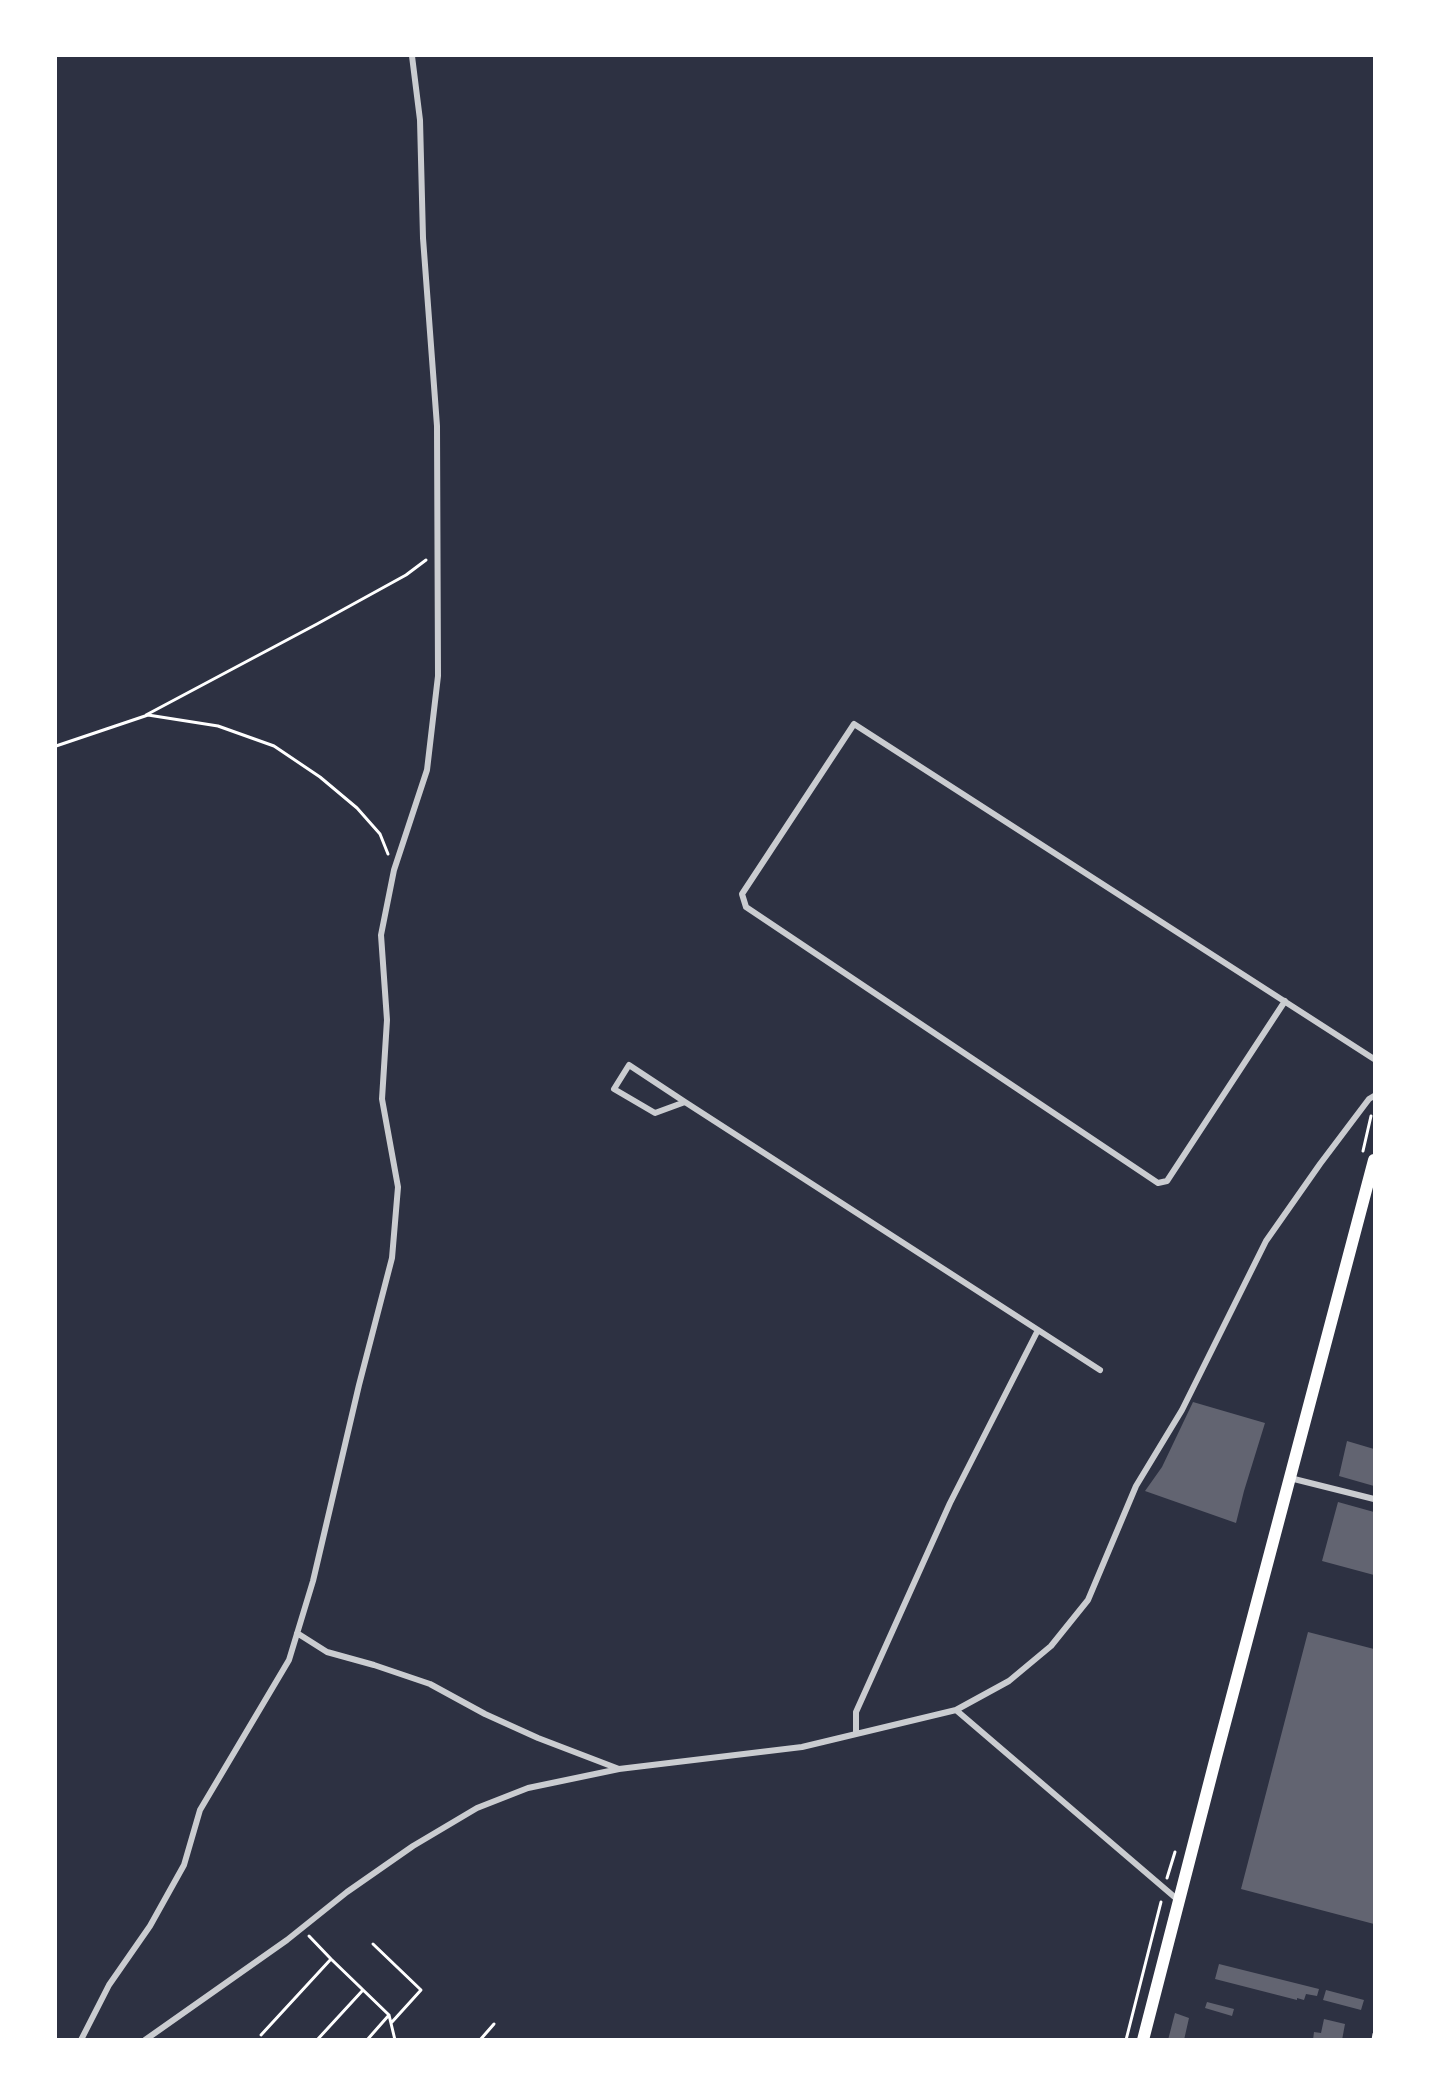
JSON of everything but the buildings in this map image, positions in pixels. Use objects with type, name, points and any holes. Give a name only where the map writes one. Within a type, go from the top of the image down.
[{"type":"highway","points":[[1143,2040],[1374,1160]]},
{"type":"street","points":[[81,2040],[109,1984],[150,1926],[184,1865],[200,1810],[289,1660],[313,1581],[359,1385],[392,1258],[398,1187],[382,1099],[387,1020],[381,935],[394,870],[427,770],[438,676],[437,426],[423,238],[420,120],[412,56]]},
{"type":"street","points":[[1285,1001],[1167,1181],[1158,1183],[746,907],[742,894],[854,724],[1285,1001],[1374,1059]]},
{"type":"street","points":[[685,1101],[655,1113],[614,1089],[629,1065],[685,1101],[1100,1370]]},
{"type":"street","points":[[145,2040],[302,1928],[347,1892],[413,1846],[477,1808],[528,1788],[619,1769],[802,1746],[856,1734],[956,1710],[1009,1681],[1051,1646],[1088,1600],[1136,1486],[1182,1410],[1266,1241],[1320,1164],[1369,1099],[1374,1096]]},
{"type":"street","points":[[856,1734],[856,1712],[931,1545],[1038,1330]]},
{"type":"street","points":[[1290,1478],[1374,1499]]},
{"type":"street","points":[[297,1633],[327,1652],[430,1684],[485,1714],[538,1738],[619,1769]]},
{"type":"street","points":[[956,1710],[1179,1900]]},
{"type":"path","points":[[142,717],[396,580],[437,552]]},
{"type":"path","points":[[56,746],[148,715],[218,726],[274,746],[320,777],[357,808],[380,834],[394,870]]},
{"type":"path","points":[[302,1928],[330,1959],[389,2015],[395,2040]]},
{"type":"path","points":[[373,1944],[421,1990],[391,2022]]},
{"type":"path","points":[[261,2035],[330,1959]]},
{"type":"path","points":[[317,2040],[363,1990]]},
{"type":"path","points":[[367,2040],[389,2015]]},
{"type":"path","points":[[480,2040],[494,2024]]},
{"type":"path","points":[[1373,2040],[1374,2034]]}]
